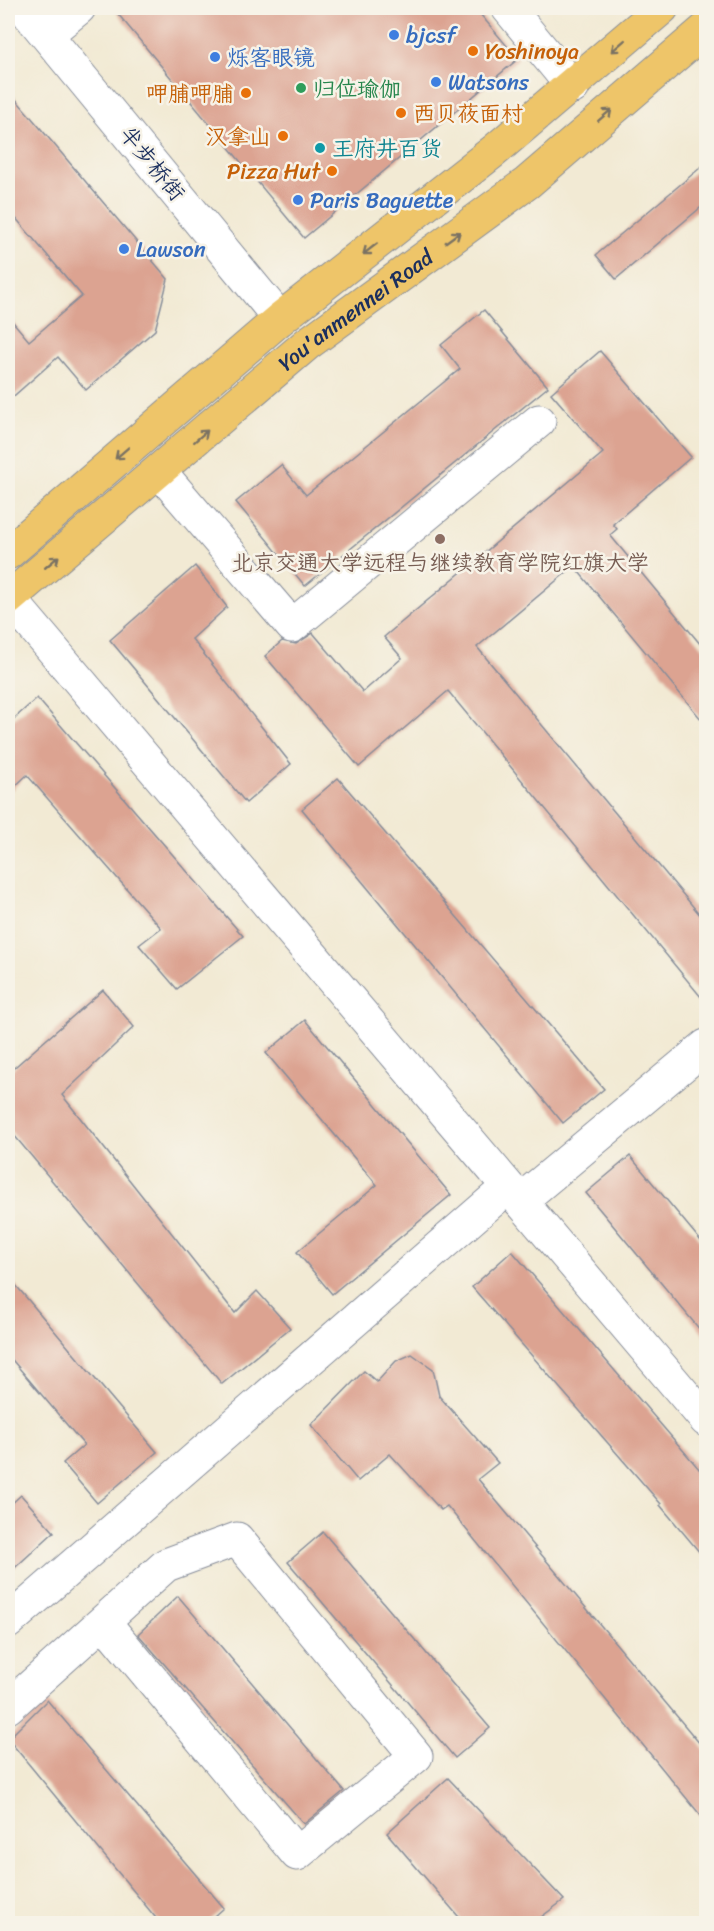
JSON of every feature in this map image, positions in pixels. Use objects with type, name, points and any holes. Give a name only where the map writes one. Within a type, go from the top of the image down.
[{"type":"main road","name":"You'anmennei Road","points":[[8,552],[280,319],[573,87],[662,8]]},
{"type":"main road","name":"You'anmennei Road","points":[[8,598],[160,472],[307,344],[527,183],[706,29]]},
{"type":"street","name":"半步桥街","points":[[24,8],[280,319]]},
{"type":"street","points":[[47,34],[78,8]]},
{"type":"street","points":[[507,8],[573,87]]},
{"type":"street","points":[[160,472],[292,626],[538,421]]},
{"type":"street","points":[[8,598],[706,1420]]},
{"type":"street","points":[[8,1622],[514,1194],[706,1046]]},
{"type":"street","points":[[8,1707],[166,1564],[237,1539],[417,1756],[297,1854],[104,1622]]},
{"type":"building","name":"王府井百货","points":[[113,8],[475,8],[518,59],[304,238]]},
{"type":"building","points":[[8,90],[168,279],[155,330],[86,390],[58,357],[8,401],[8,316],[29,341],[82,296],[8,209]]},
{"type":"building","points":[[706,163],[706,203],[616,279],[596,255]]},
{"type":"building","points":[[484,310],[548,387],[305,586],[236,502],[281,465],[306,495],[460,369],[441,345]]},
{"type":"building","points":[[600,351],[691,457],[613,524],[617,529],[610,535],[706,651],[706,725],[574,566],[477,647],[706,922],[706,1003],[448,691],[359,767],[265,656],[282,641],[296,644],[313,633],[363,692],[402,658],[384,637],[603,453],[551,393]]},
{"type":"building","points":[[195,566],[227,607],[192,639],[291,764],[246,803],[110,640]]},
{"type":"building","points":[[37,698],[243,936],[177,989],[139,945],[161,928],[27,775],[8,793],[8,724]]},
{"type":"building","points":[[338,778],[604,1089],[563,1123],[302,809]]},
{"type":"building","points":[[103,990],[134,1027],[62,1095],[235,1313],[257,1291],[290,1328],[222,1384],[8,1128],[8,1073]]},
{"type":"building","points":[[305,1020],[451,1195],[332,1294],[297,1252],[377,1185],[266,1053]]},
{"type":"building","points":[[630,1156],[706,1247],[706,1337],[586,1193]]},
{"type":"building","points":[[512,1251],[706,1477],[706,1560],[661,1504],[472,1287]]},
{"type":"building","points":[[8,1276],[157,1452],[97,1503],[63,1463],[84,1445],[8,1355]]},
{"type":"building","points":[[412,1354],[433,1369],[439,1396],[498,1463],[478,1479],[706,1751],[706,1822],[447,1506],[441,1510],[390,1454],[358,1481],[311,1425],[364,1371],[377,1382],[396,1361]]},
{"type":"building","points":[[21,1495],[54,1532],[8,1574],[8,1507]]},
{"type":"building","points":[[323,1532],[490,1728],[455,1758],[288,1562]]},
{"type":"building","points":[[178,1596],[344,1791],[304,1824],[138,1634]]},
{"type":"building","points":[[47,1700],[224,1908],[207,1923],[160,1923],[8,1739]]},
{"type":"building","points":[[448,1778],[564,1900],[533,1923],[464,1923],[387,1833]]},
{"type":"place","name":"bjcsf","points":[[394,35]]},
{"type":"place","name":"Yoshinoya","points":[[473,51]]},
{"type":"place","name":"烁客眼镜","points":[[215,57]]},
{"type":"place","name":"Watsons","points":[[436,82]]},
{"type":"place","name":"归位瑜伽","points":[[301,88]]},
{"type":"place","name":"呷脯呷脯","points":[[246,93]]},
{"type":"place","name":"西贝莜面村","points":[[401,113]]},
{"type":"place","name":"汉拿山","points":[[283,136]]},
{"type":"place","name":"王府井百货","points":[[320,148]]},
{"type":"place","name":"Pizza Hut","points":[[332,171]]},
{"type":"place","name":"Paris Baguette","points":[[298,200]]},
{"type":"place","name":"Lawson","points":[[124,249]]},
{"type":"place","name":"北京交通大学远程与继续教育学院红旗大学","points":[[440,539]]}]
